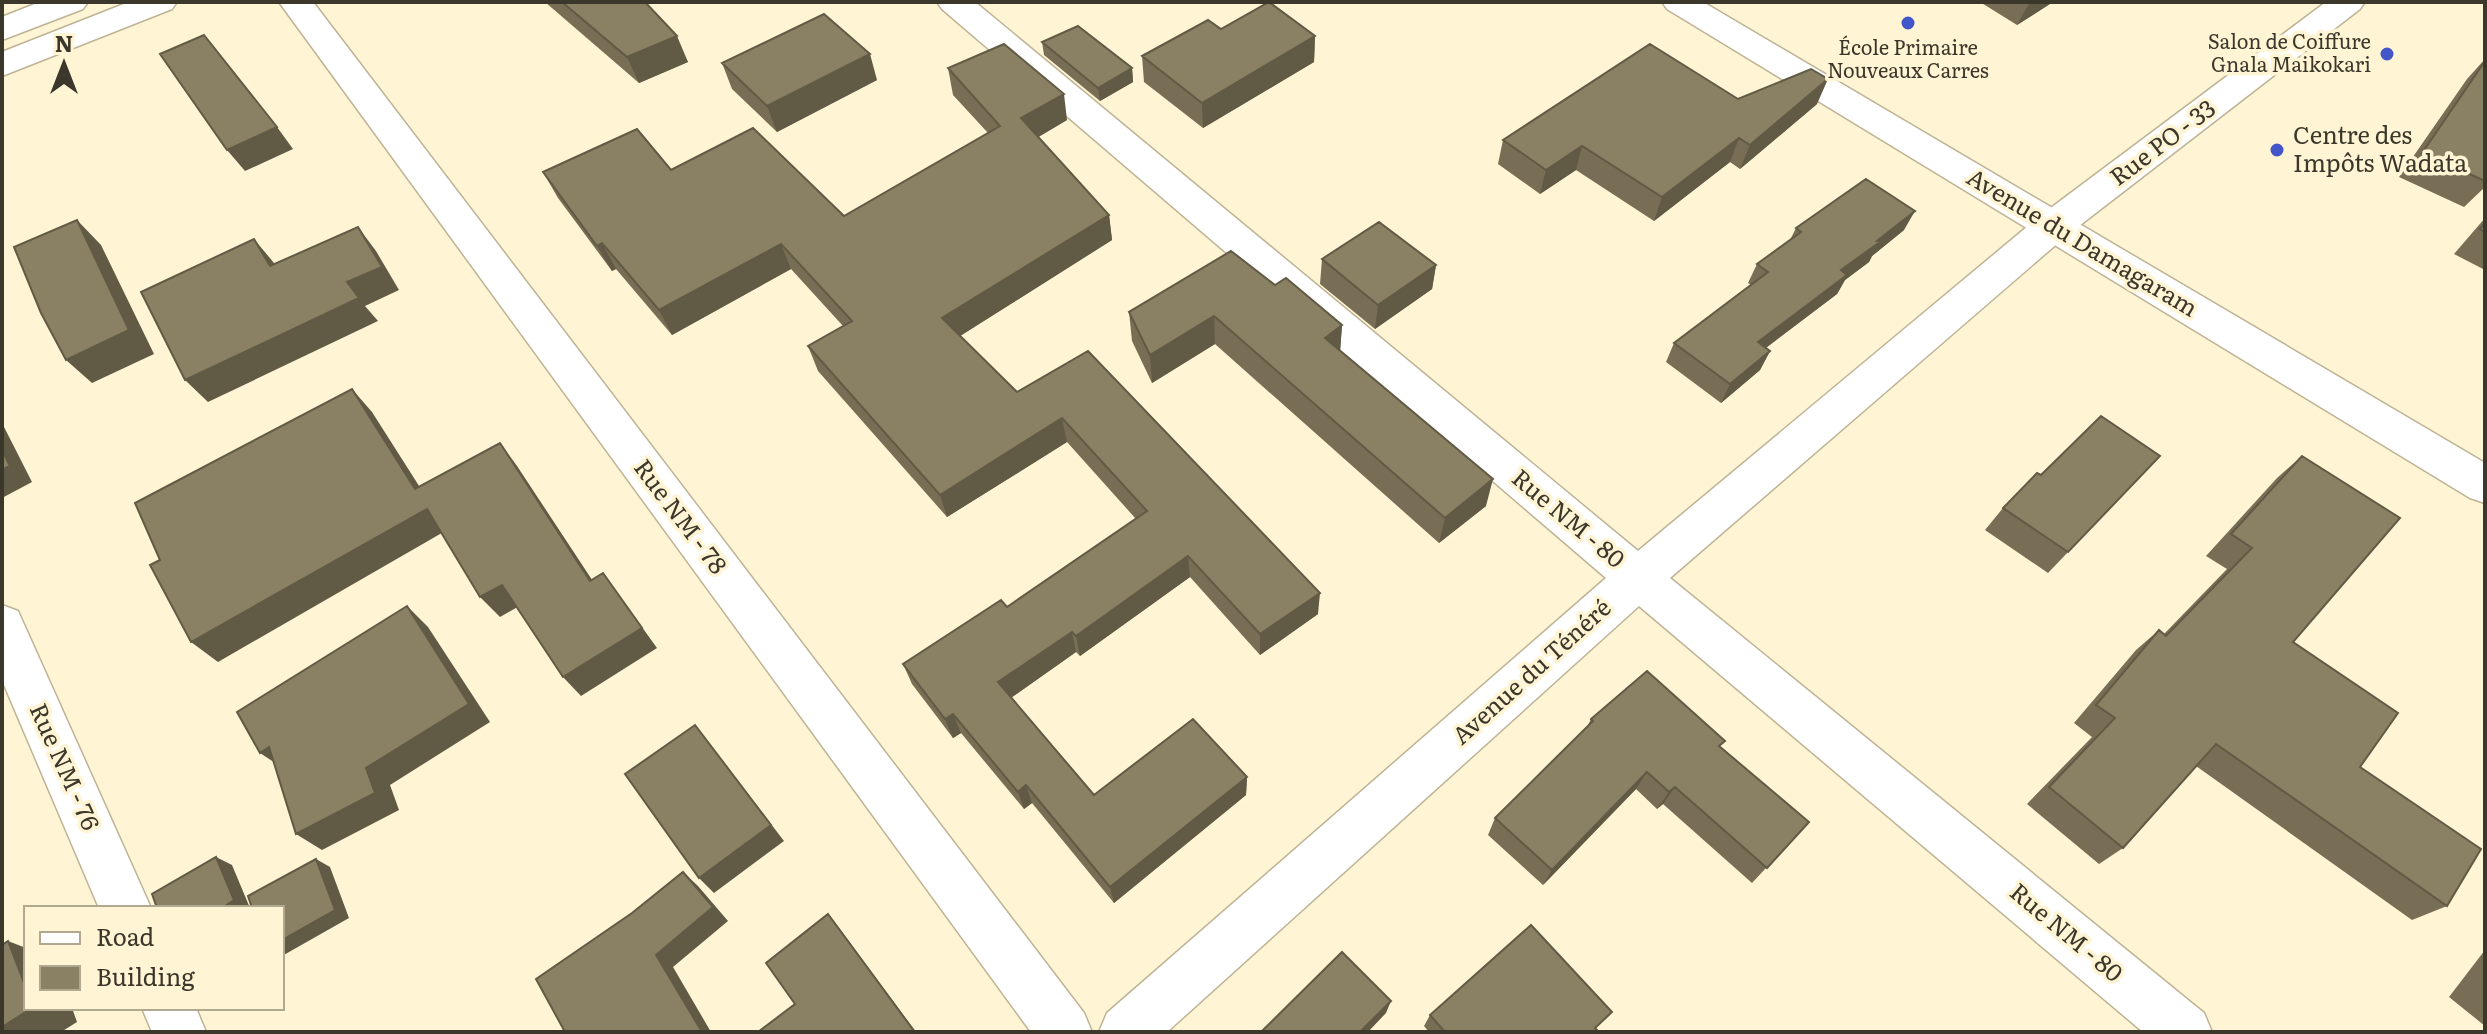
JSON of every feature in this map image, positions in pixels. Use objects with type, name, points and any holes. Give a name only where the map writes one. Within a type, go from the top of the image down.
[{"type":"street","points":[[2,29],[71,2]]},
{"type":"street","points":[[2,65],[160,2]]},
{"type":"street","name":"Rue NM - 78","points":[[296,2],[1065,1032]]},
{"type":"street","name":"Rue NM - 80","points":[[954,2],[1638,578],[2185,1032]]},
{"type":"street","name":"Avenue du Damagaram","points":[[1679,2],[2485,485]]},
{"type":"street","name":"Rue PO - 33","points":[[2053,226],[2348,2]]},
{"type":"street","name":"Avenue du Ténéré","points":[[1126,1032],[1638,578],[2053,226]]},
{"type":"street","name":"Rue NM - 76","points":[[2,625],[124,906]]},
{"type":"street","points":[[170,1010],[179,1032]]},
{"type":"building","points":[[562,2],[645,2],[677,36],[627,57]]},
{"type":"building","points":[[1269,2],[1315,36],[1202,103],[1142,56],[1208,20],[1221,29]]},
{"type":"building","points":[[824,14],[870,54],[767,106],[722,63]]},
{"type":"building","points":[[1078,26],[1132,68],[1098,88],[1042,42]]},
{"type":"building","points":[[204,35],[277,127],[227,150],[160,54]]},
{"type":"building","points":[[1004,44],[1064,94],[1021,118],[1109,215],[942,318],[1017,392],[1088,351],[1320,593],[1260,634],[1188,556],[1076,636],[1072,632],[998,682],[1094,795],[1193,719],[1247,777],[1110,887],[1026,785],[1018,792],[953,714],[945,719],[903,664],[1001,600],[1007,607],[1147,511],[1062,418],[940,495],[808,346],[852,321],[781,244],[659,310],[602,243],[597,246],[543,172],[637,129],[671,170],[753,128],[844,216],[1000,126],[948,68]]},
{"type":"building","points":[[1650,44],[1738,99],[1811,69],[1828,79],[1750,145],[1739,138],[1662,197],[1582,146],[1546,170],[1503,140]]},
{"type":"building","points":[[2485,61],[2485,181],[2422,153]]},
{"type":"building","points":[[1866,179],[1915,211],[1877,241],[1880,242],[1841,270],[1847,275],[1758,342],[1770,351],[1730,384],[1674,343],[1768,272],[1757,264],[1801,232],[1796,228]]},
{"type":"building","points":[[77,220],[129,330],[66,360],[41,313],[14,247]]},
{"type":"building","points":[[1379,222],[1436,265],[1378,305],[1322,259]]},
{"type":"building","points":[[358,227],[382,267],[347,282],[359,298],[185,380],[141,292],[254,239],[270,266]]},
{"type":"building","points":[[1231,251],[1275,285],[1286,278],[1342,325],[1325,338],[1493,479],[1445,518],[1214,316],[1150,355],[1129,312]]},
{"type":"building","points":[[352,389],[415,489],[500,443],[590,581],[603,573],[642,628],[563,677],[502,585],[480,597],[427,509],[191,642],[150,565],[160,560],[135,503]]},
{"type":"building","points":[[2101,416],[2160,456],[2068,552],[2003,508]]},
{"type":"building","points":[[2,450],[10,466],[2,470]]},
{"type":"building","points":[[2302,456],[2400,518],[2293,642],[2398,713],[2360,767],[2481,849],[2447,906],[2216,744],[2123,848],[2049,787],[2115,718],[2096,705],[2159,630],[2166,636],[2252,548],[2231,534]]},
{"type":"building","points":[[407,606],[469,704],[366,768],[375,793],[296,834],[269,747],[260,753],[237,712]]},
{"type":"building","points":[[1647,671],[1725,741],[1719,746],[1809,822],[1767,868],[1675,787],[1669,792],[1647,772],[1552,870],[1495,818],[1593,721],[1591,719]]},
{"type":"building","points":[[695,725],[771,825],[699,878],[625,774]]},
{"type":"building","points":[[216,857],[234,900],[225,906],[156,906],[152,894]]},
{"type":"building","points":[[316,859],[335,910],[284,939],[284,906],[251,906],[248,896]]},
{"type":"building","points":[[683,872],[713,907],[656,955],[702,1032],[565,1032],[536,979],[632,913]]},
{"type":"building","points":[[828,914],[913,1032],[758,1032],[795,1004],[766,963]]},
{"type":"building","points":[[1531,925],[1612,1012],[1595,1028],[1599,1032],[1445,1032],[1430,1015]]},
{"type":"building","points":[[8,941],[24,983],[24,1010],[29,1010],[2,1027],[2,945]]},
{"type":"building","points":[[1342,952],[1391,1001],[1360,1032],[1261,1032]]},
{"type":"place","name":"École Primaire Nouveaux Carres","points":[[1908,23]]},
{"type":"place","name":"Salon de Coiffure Gnala Maikokari","points":[[2387,54]]},
{"type":"place","name":"Centre des Impôts Wadata","points":[[2277,150]]}]
